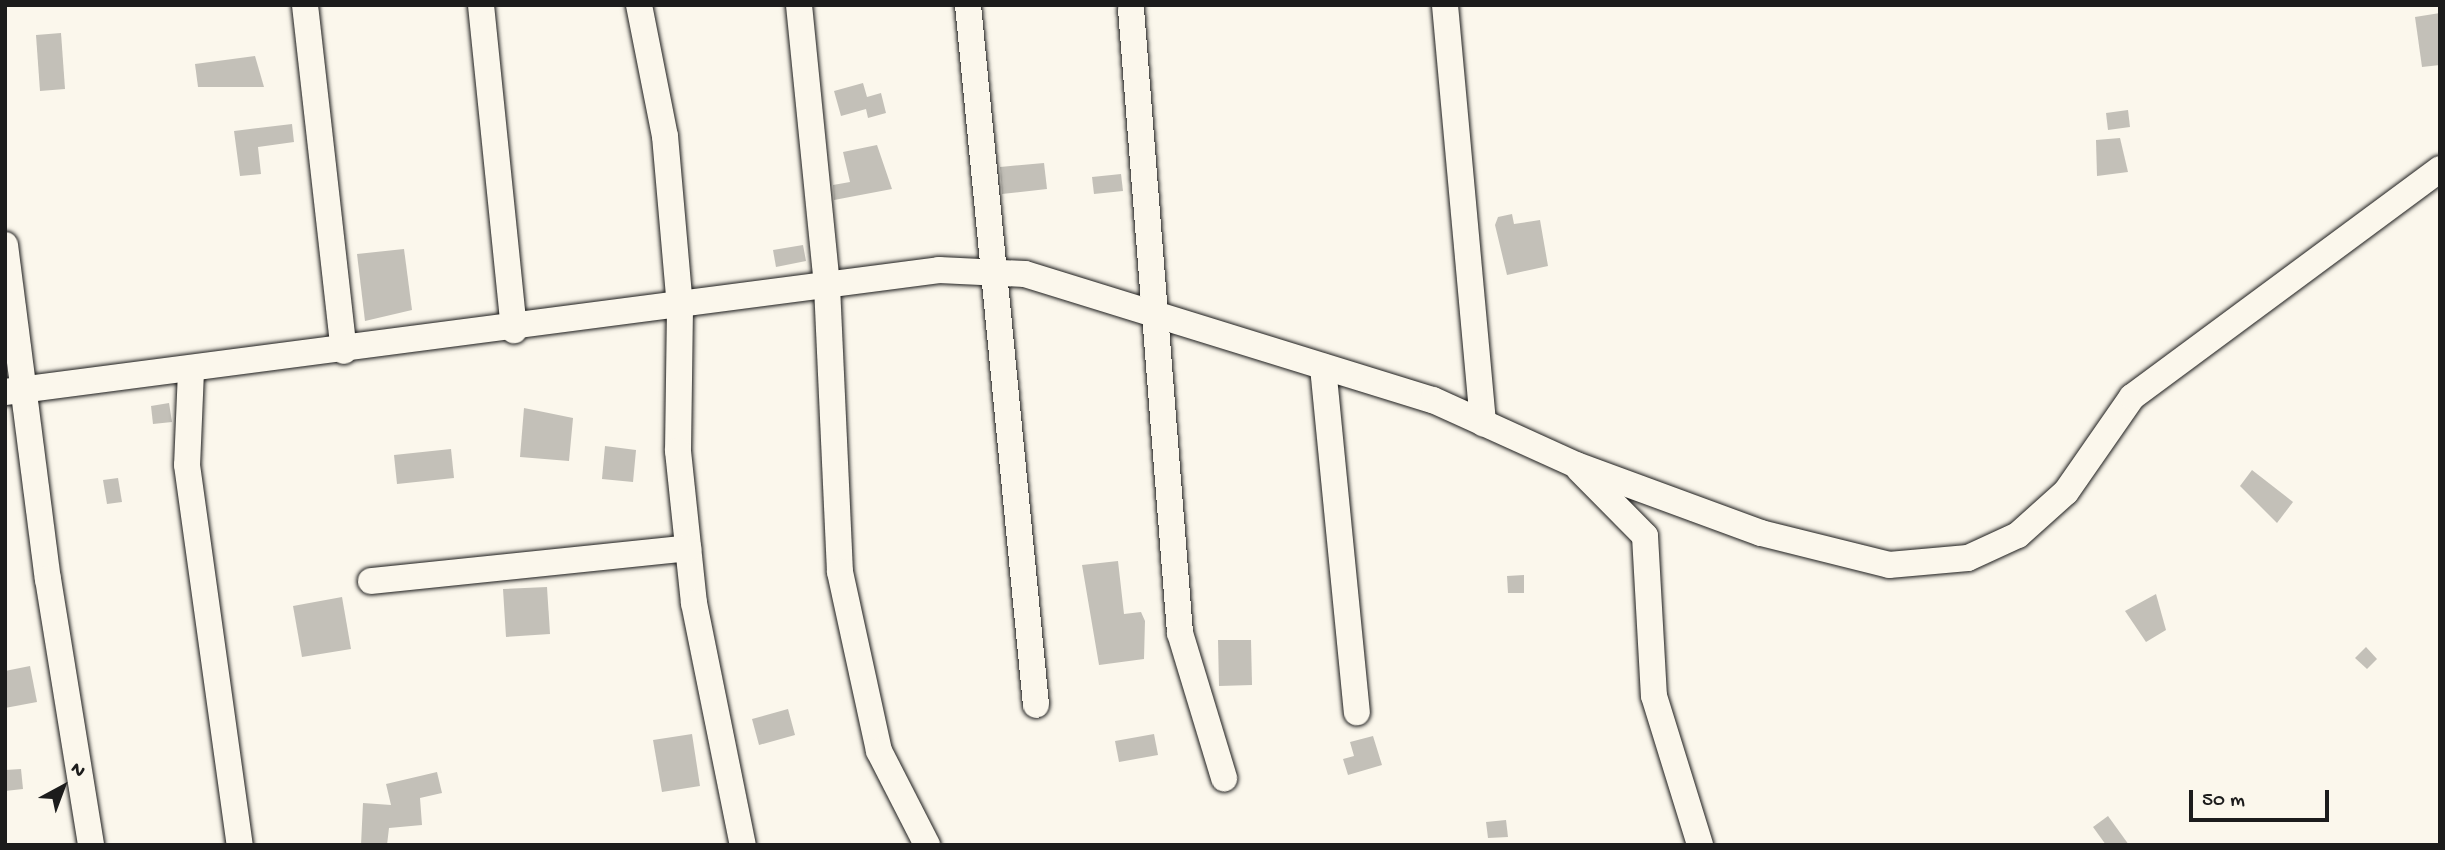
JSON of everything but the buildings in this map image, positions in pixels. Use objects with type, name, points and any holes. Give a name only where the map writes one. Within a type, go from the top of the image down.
[{"type":"street","points":[[305,5],[344,352]]},
{"type":"street","points":[[481,5],[514,330]]},
{"type":"street","points":[[639,5],[665,136],[680,308],[678,451],[688,548],[743,845]]},
{"type":"street","points":[[799,5],[827,286],[840,572],[879,751],[927,845]]},
{"type":"street","points":[[968,5],[1036,705]]},
{"type":"street","points":[[1445,5],[1483,423]]},
{"type":"street","points":[[1131,9],[1180,633],[1224,778]]},
{"type":"street","points":[[14,391],[514,330],[939,270],[1024,274],[1157,318],[1433,400],[1576,465],[1762,533],[1889,565],[1968,558],[2018,535],[2066,492],[2132,397],[2440,169]]},
{"type":"street","points":[[5,245],[14,391],[91,845]]},
{"type":"street","points":[[1323,367],[1357,712]]},
{"type":"street","points":[[191,371],[187,465],[240,845]]},
{"type":"street","points":[[1576,465],[1645,536],[1654,696],[1700,845]]},
{"type":"street","points":[[371,581],[688,548]]}]
